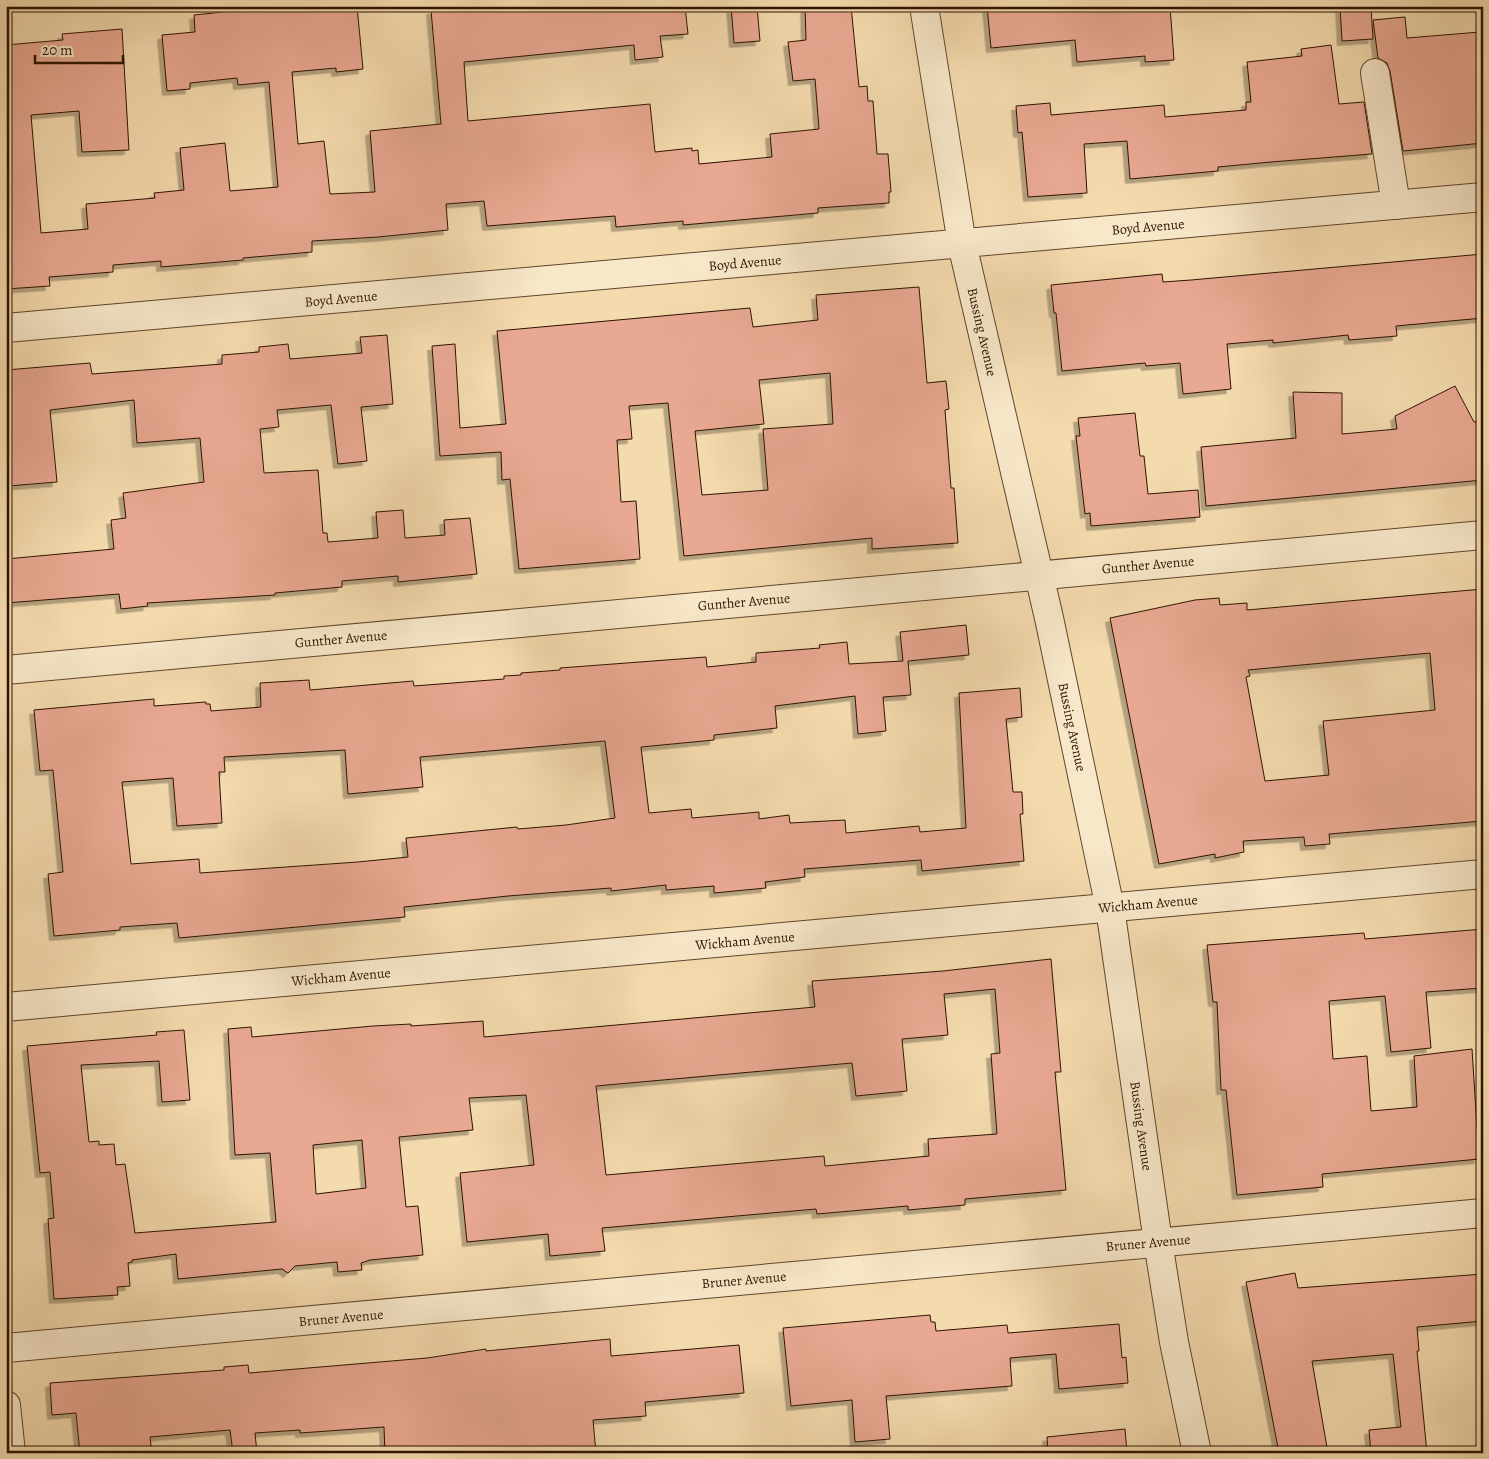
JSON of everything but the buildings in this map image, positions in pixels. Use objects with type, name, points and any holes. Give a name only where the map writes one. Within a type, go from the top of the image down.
[{"type":"street","name":"Bussing Avenue","points":[[924,6],[962,244],[1038,574],[1110,908],[1158,1242],[1174,1342],[1197,1453]]},
{"type":"street","points":[[1375,73],[1396,205]]},
{"type":"street","name":"Boyd Avenue","points":[[6,328],[1483,197]]},
{"type":"street","name":"Gunther Avenue","points":[[6,670],[1038,574],[1483,535]]},
{"type":"street","name":"Wickham Avenue","points":[[6,1007],[1483,874]]},
{"type":"street","name":"Bruner Avenue","points":[[6,1348],[1483,1213]]},
{"type":"street","points":[[6,1405],[10,1453]]}]
